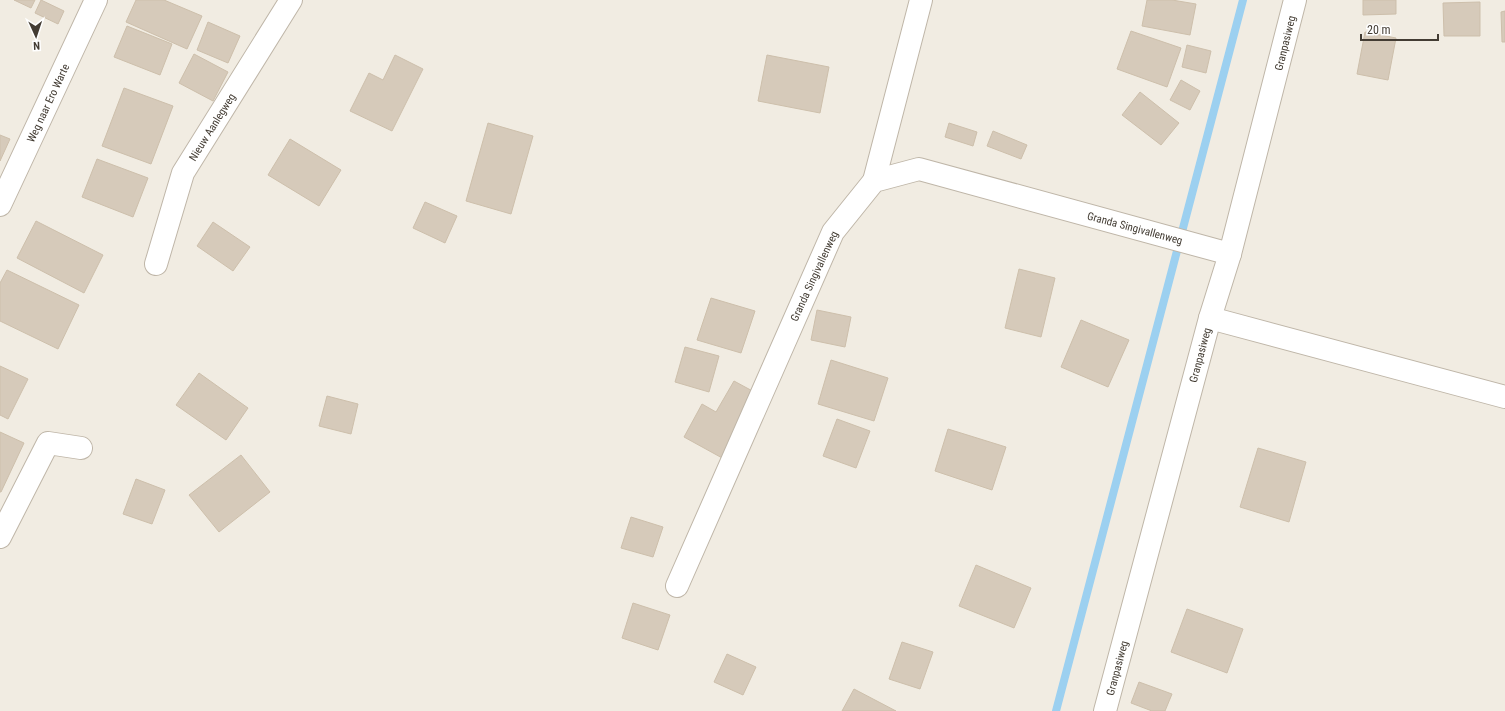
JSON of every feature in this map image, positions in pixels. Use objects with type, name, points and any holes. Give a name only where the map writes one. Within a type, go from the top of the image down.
[{"type":"street","name":"Weg naar Ero Warte","points":[[0,205],[96,0]]},
{"type":"street","name":"Nieuw Aanlegweg","points":[[156,264],[183,173],[290,0]]},
{"type":"street","points":[[874,181],[921,0]]},
{"type":"street","name":"Granpasiweg","points":[[1105,711],[1210,318],[1230,254],[1296,0]]},
{"type":"street","name":"Granda Singivallenweg","points":[[677,586],[833,232],[874,181],[919,169],[1230,254]]},
{"type":"street","points":[[1210,318],[1505,396]]},
{"type":"street","points":[[0,537],[48,443],[80,448]]},
{"type":"building","points":[[14,0],[35,0],[31,8]]},
{"type":"building","points":[[41,0],[64,11],[58,24],[35,13]]},
{"type":"building","points":[[136,0],[164,0],[202,16],[187,49],[126,22]]},
{"type":"building","points":[[1147,0],[1172,0],[1196,4],[1190,35],[1142,26]]},
{"type":"building","points":[[1363,0],[1396,0],[1396,14],[1363,15]]},
{"type":"building","points":[[1480,2],[1480,36],[1444,36],[1443,3]]},
{"type":"building","points":[[1505,11],[1505,42],[1502,42],[1501,12]]},
{"type":"building","points":[[208,22],[240,36],[228,63],[197,50]]},
{"type":"building","points":[[127,26],[172,44],[160,75],[114,57]]},
{"type":"building","points":[[1131,31],[1181,48],[1167,87],[1117,69]]},
{"type":"building","points":[[1365,32],[1396,38],[1388,80],[1357,74]]},
{"type":"building","points":[[1187,45],[1211,51],[1206,73],[1182,67]]},
{"type":"building","points":[[194,54],[228,72],[213,101],[179,83]]},
{"type":"building","points":[[395,55],[423,69],[392,131],[350,111],[369,73],[383,80]]},
{"type":"building","points":[[767,55],[829,67],[820,113],[758,101]]},
{"type":"building","points":[[1181,80],[1200,91],[1190,110],[1170,100]]},
{"type":"building","points":[[124,88],[173,106],[151,164],[102,146]]},
{"type":"building","points":[[1140,92],[1179,123],[1161,145],[1122,115]]},
{"type":"building","points":[[488,123],[533,136],[511,214],[466,201]]},
{"type":"building","points":[[949,123],[977,132],[973,146],[945,137]]},
{"type":"building","points":[[993,131],[1027,145],[1021,159],[987,146]]},
{"type":"building","points":[[0,135],[10,139],[0,161]]},
{"type":"building","points":[[290,139],[341,170],[319,206],[268,175]]},
{"type":"building","points":[[97,159],[148,178],[133,217],[82,197]]},
{"type":"building","points":[[425,202],[457,216],[445,243],[413,228]]},
{"type":"building","points":[[36,221],[103,255],[84,293],[17,258]]},
{"type":"building","points":[[213,222],[250,247],[233,271],[197,246]]},
{"type":"building","points":[[1019,269],[1055,278],[1041,337],[1005,328]]},
{"type":"building","points":[[7,270],[79,305],[58,349],[0,321],[0,283]]},
{"type":"building","points":[[711,298],[755,311],[741,353],[697,340]]},
{"type":"building","points":[[817,310],[851,317],[845,347],[811,340]]},
{"type":"building","points":[[1081,320],[1129,340],[1108,387],[1061,367]]},
{"type":"building","points":[[685,347],[719,356],[709,392],[675,382]]},
{"type":"building","points":[[831,360],[888,378],[874,421],[818,404]]},
{"type":"building","points":[[0,366],[28,379],[8,419],[0,415]]},
{"type":"building","points":[[199,373],[248,408],[226,440],[176,405]]},
{"type":"building","points":[[734,381],[758,394],[724,459],[684,437],[702,404],[716,412]]},
{"type":"building","points":[[327,396],[358,404],[351,434],[319,426]]},
{"type":"building","points":[[837,419],[870,431],[856,468],[823,456]]},
{"type":"building","points":[[948,429],[1006,447],[992,490],[935,471]]},
{"type":"building","points":[[0,432],[24,443],[1,492],[0,492]]},
{"type":"building","points":[[1258,448],[1306,462],[1289,522],[1240,507]]},
{"type":"building","points":[[241,455],[270,492],[219,532],[189,495]]},
{"type":"building","points":[[136,479],[165,490],[152,524],[123,514]]},
{"type":"building","points":[[631,517],[663,527],[653,557],[621,548]]},
{"type":"building","points":[[976,565],[1031,588],[1014,628],[959,606]]},
{"type":"building","points":[[633,603],[670,615],[658,650],[622,638]]},
{"type":"building","points":[[1187,609],[1243,629],[1227,673],[1171,652]]},
{"type":"building","points":[[902,642],[933,652],[920,689],[889,679]]},
{"type":"building","points":[[727,654],[756,667],[743,695],[714,682]]},
{"type":"building","points":[[1139,682],[1172,694],[1165,711],[1152,711],[1131,703]]},
{"type":"building","points":[[854,689],[896,711],[842,711]]},
{"type":"waterway","points":[[1056,711],[1243,0]]}]
